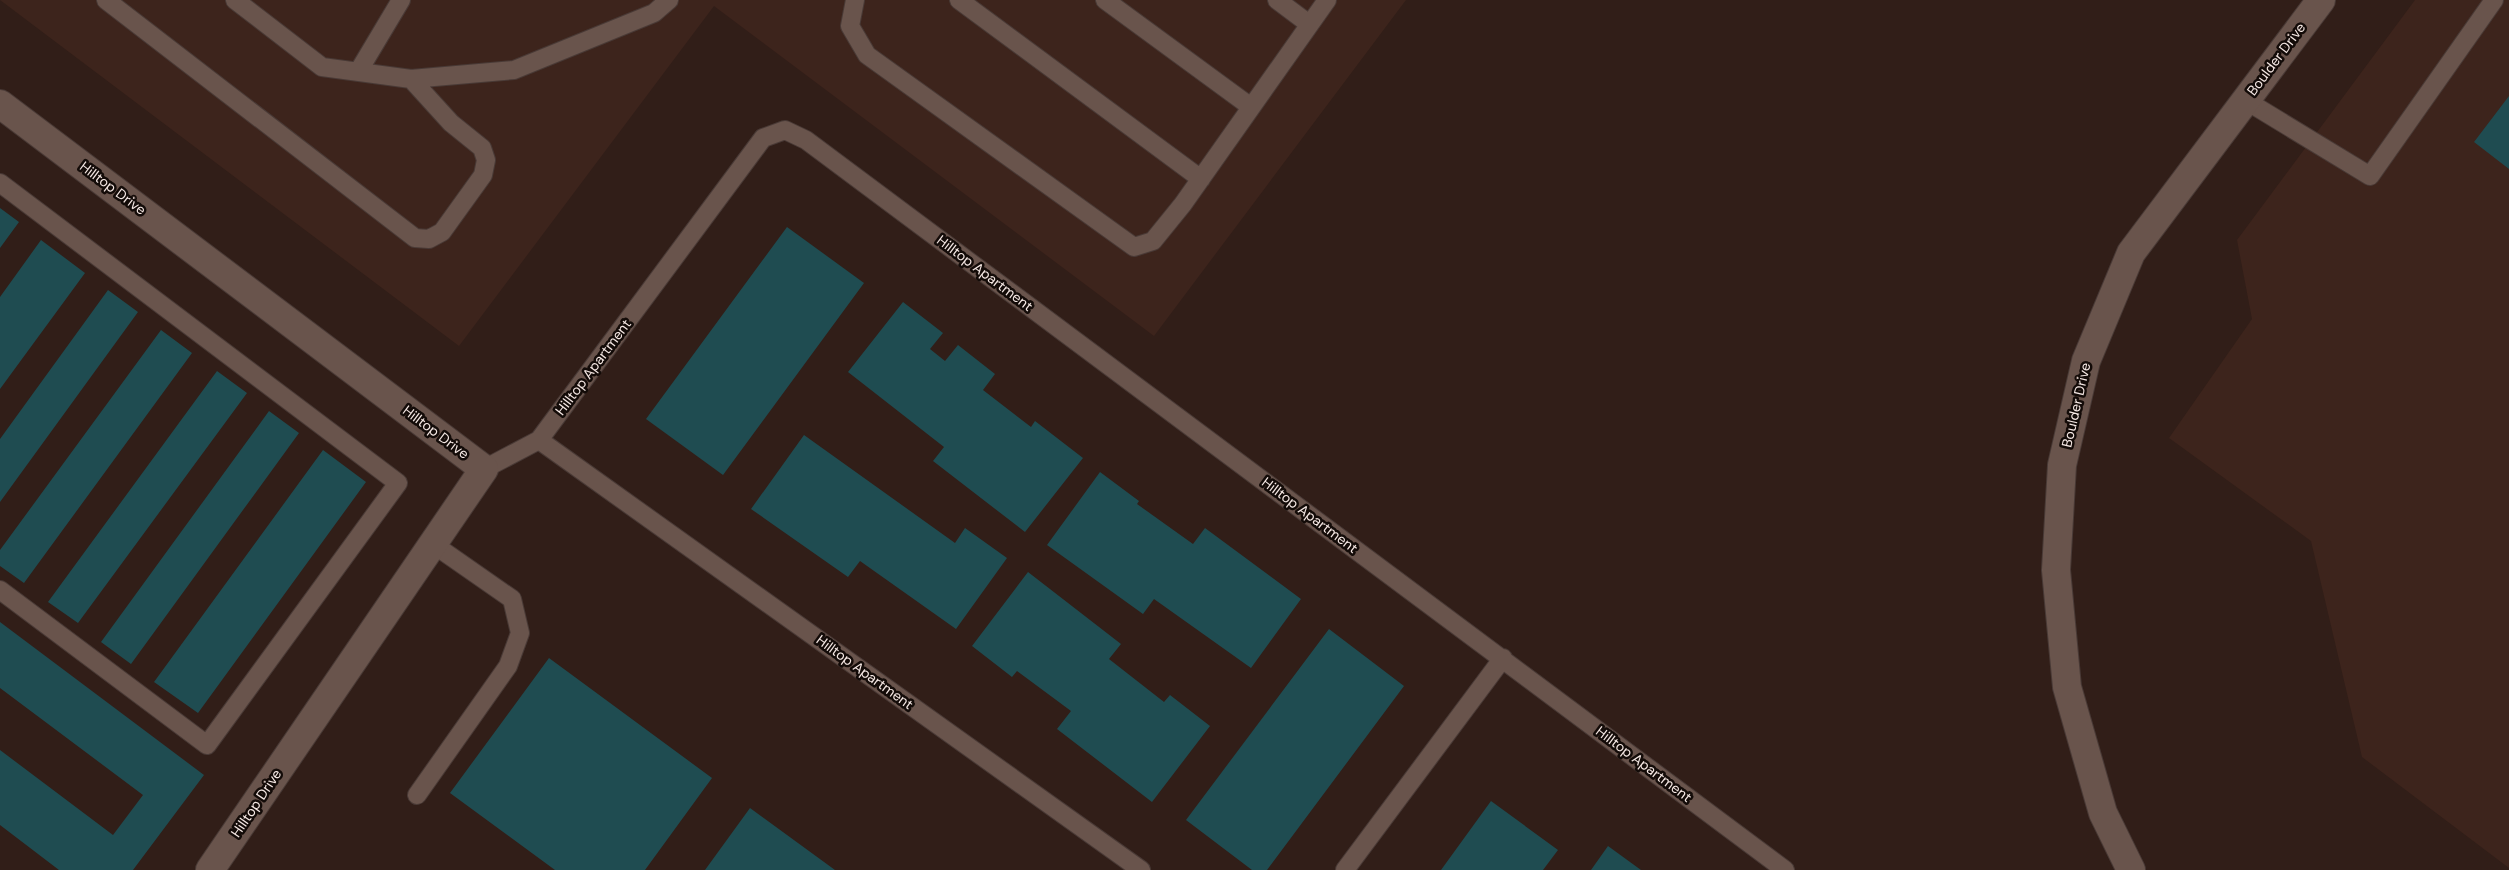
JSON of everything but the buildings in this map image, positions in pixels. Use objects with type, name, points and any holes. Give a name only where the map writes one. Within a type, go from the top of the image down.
[{"type":"street","name":"Boulder Drive","points":[[2131,870],[2103,813],[2067,687],[2056,570],[2062,466],[2086,361],[2131,253],[2320,0]]},
{"type":"street","name":"Hilltop Drive","points":[[0,104],[484,469],[210,870]]},
{"type":"lane","points":[[106,0],[415,238],[428,239],[442,232],[483,175],[486,160],[482,148],[452,123],[411,79]]},
{"type":"lane","points":[[235,0],[322,67],[411,79],[514,70],[670,0]]},
{"type":"lane","points":[[358,72],[401,0]]},
{"type":"lane","points":[[855,0],[850,26],[866,55],[1134,247],[1153,241],[1201,179],[1327,0]]},
{"type":"lane","points":[[959,0],[1201,179]]},
{"type":"lane","points":[[1105,0],[1251,108]]},
{"type":"lane","points":[[1277,0],[1310,24]]},
{"type":"lane","points":[[2245,100],[2370,176],[2494,0]]},
{"type":"lane","name":"Hilltop Apartment","points":[[484,469],[539,440],[763,138],[785,130],[814,146],[1785,870]]},
{"type":"lane","points":[[0,183],[398,483],[206,745],[0,590]]},
{"type":"lane","name":"Hilltop Apartment","points":[[539,440],[1141,870]]},
{"type":"lane","points":[[417,795],[508,666],[520,633],[512,599],[433,544]]},
{"type":"lane","points":[[1345,870],[1503,658]]},
{"type":"shaded area","points":[[0,0],[1406,0],[1154,336],[714,6],[459,346]]},
{"type":"shaded area","points":[[2415,0],[2509,0],[2509,868],[2362,757],[2311,541],[2169,438],[2252,319],[2237,240]]}]
